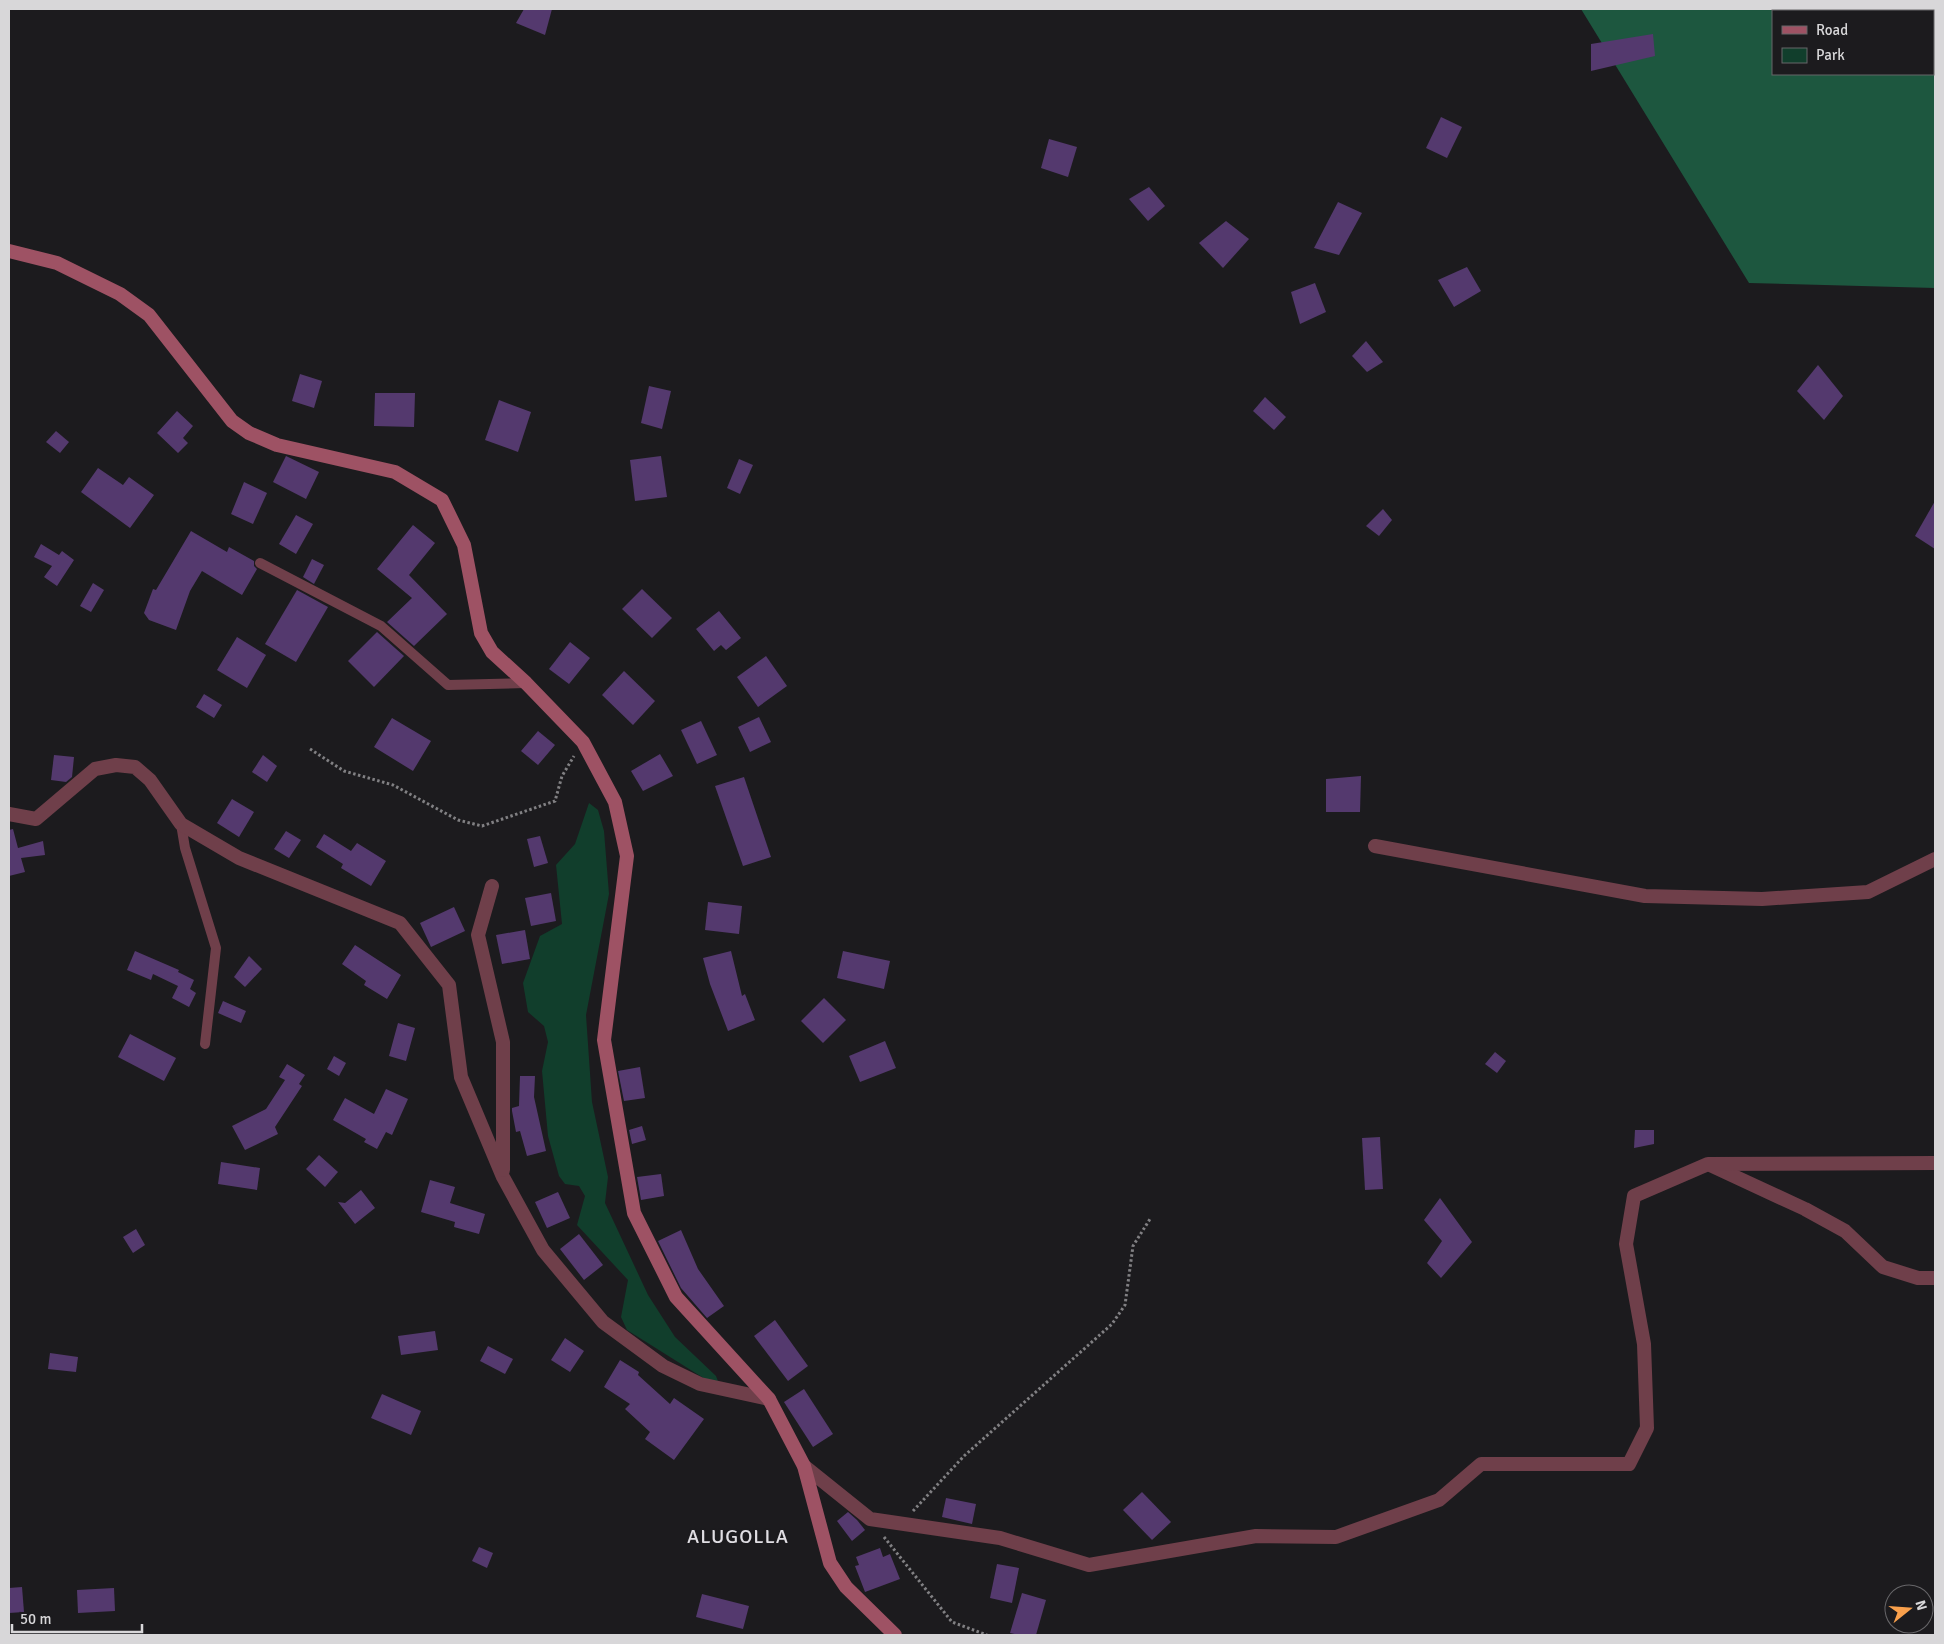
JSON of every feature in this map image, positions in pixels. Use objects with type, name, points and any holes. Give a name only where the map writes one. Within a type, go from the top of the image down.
[{"type":"main road","points":[[9,251],[57,263],[120,294],[149,315],[232,421],[249,433],[277,445],[395,472],[442,500],[464,545],[481,633],[492,652],[526,683],[583,742],[615,802],[627,856],[604,1040],[634,1213],[676,1297],[769,1399],[804,1466],[830,1563],[846,1587],[894,1635]]},
{"type":"street","points":[[9,814],[36,819],[95,769],[116,764],[135,767],[150,780],[181,824],[239,858],[400,923],[449,984],[461,1078],[503,1177],[543,1250],[604,1322],[663,1366],[700,1384],[769,1399]]},
{"type":"street","points":[[1375,846],[1645,896],[1762,899],[1868,892],[1935,859]]},
{"type":"street","points":[[492,886],[478,935],[503,1042],[503,1177]]},
{"type":"street","points":[[1708,1164],[1805,1209],[1845,1231],[1884,1267],[1918,1278],[1935,1278]]},
{"type":"street","points":[[804,1466],[870,1519],[1000,1538],[1089,1565],[1256,1536],[1336,1537],[1439,1500],[1481,1464],[1629,1464],[1647,1428],[1644,1344],[1626,1244],[1634,1196],[1708,1164],[1935,1164]]},
{"type":"lane","points":[[260,563],[381,626],[448,685],[526,683]]},
{"type":"lane","points":[[181,824],[185,848],[216,948],[205,1044]]},
{"type":"path","points":[[310,749],[344,771],[393,785],[458,820],[482,826],[555,801],[562,776],[583,742]]},
{"type":"path","points":[[901,1524],[964,1456],[1112,1324],[1125,1305],[1134,1246],[1150,1219]]},
{"type":"path","points":[[870,1519],[952,1622],[987,1635]]},
{"type":"green space","points":[[1581,9],[1935,9],[1935,288],[1749,283]]},
{"type":"green space","points":[[589,803],[598,810],[604,831],[609,894],[586,1015],[592,1102],[608,1177],[605,1203],[648,1295],[675,1337],[716,1376],[721,1389],[627,1330],[621,1317],[628,1280],[577,1225],[585,1196],[579,1186],[565,1184],[559,1176],[548,1136],[542,1071],[548,1042],[544,1026],[528,1012],[523,983],[540,936],[562,924],[556,865],[575,844]]},
{"type":"building","points":[[524,9],[552,9],[545,35],[516,23]]},
{"type":"building","points":[[1653,34],[1655,56],[1591,71],[1591,44]]},
{"type":"building","points":[[1441,117],[1462,127],[1447,158],[1426,148]]},
{"type":"building","points":[[1049,139],[1077,147],[1068,177],[1041,168]]},
{"type":"building","points":[[1149,187],[1165,206],[1148,221],[1129,199]]},
{"type":"building","points":[[1338,202],[1362,213],[1339,255],[1314,248]]},
{"type":"building","points":[[1226,221],[1249,239],[1223,268],[1199,243]]},
{"type":"building","points":[[1467,267],[1481,291],[1454,307],[1438,280]]},
{"type":"building","points":[[1315,283],[1326,312],[1300,324],[1291,292]]},
{"type":"building","points":[[1366,341],[1383,362],[1367,372],[1352,356]]},
{"type":"building","points":[[1818,365],[1843,396],[1824,420],[1797,391]]},
{"type":"building","points":[[300,374],[322,381],[314,408],[292,401]]},
{"type":"building","points":[[649,386],[671,391],[662,429],[641,423]]},
{"type":"building","points":[[375,393],[415,393],[414,427],[374,426]]},
{"type":"building","points":[[1265,397],[1286,417],[1274,430],[1253,411]]},
{"type":"building","points":[[499,400],[531,412],[518,452],[485,440]]},
{"type":"building","points":[[177,411],[193,426],[183,438],[188,443],[178,453],[157,433]]},
{"type":"building","points":[[56,431],[69,442],[60,453],[46,442]]},
{"type":"building","points":[[286,456],[319,472],[306,499],[273,482]]},
{"type":"building","points":[[661,456],[667,497],[635,501],[630,460]]},
{"type":"building","points":[[739,459],[753,465],[740,494],[727,488]]},
{"type":"building","points":[[98,468],[123,485],[129,477],[154,495],[130,528],[81,492]]},
{"type":"building","points":[[244,482],[267,493],[253,524],[231,514]]},
{"type":"building","points":[[1935,501],[1935,549],[1915,536]]},
{"type":"building","points":[[1383,509],[1392,520],[1379,536],[1366,526]]},
{"type":"building","points":[[296,515],[313,524],[296,554],[279,544]]},
{"type":"building","points":[[413,525],[435,543],[409,575],[447,614],[414,646],[387,622],[412,598],[377,569]]},
{"type":"building","points":[[191,531],[227,552],[229,547],[254,561],[254,566],[257,569],[242,595],[202,571],[190,591],[176,630],[149,620],[144,613],[153,589],[156,590]]},
{"type":"building","points":[[41,544],[59,555],[62,551],[74,560],[57,586],[44,577],[52,566],[34,557]]},
{"type":"building","points":[[312,559],[324,565],[314,584],[303,577]]},
{"type":"building","points":[[93,583],[104,590],[91,612],[80,606]]},
{"type":"building","points":[[642,589],[672,618],[652,638],[622,609]]},
{"type":"building","points":[[297,590],[328,607],[296,662],[265,644]]},
{"type":"building","points":[[719,611],[741,638],[726,650],[721,645],[714,651],[696,629]]},
{"type":"building","points":[[377,632],[404,656],[374,687],[348,661]]},
{"type":"building","points":[[237,637],[266,655],[247,688],[217,670]]},
{"type":"building","points":[[570,642],[590,658],[569,684],[549,669]]},
{"type":"building","points":[[766,656],[787,686],[758,707],[737,677]]},
{"type":"building","points":[[624,671],[655,701],[633,725],[602,695]]},
{"type":"building","points":[[204,694],[222,705],[214,718],[196,707]]},
{"type":"building","points":[[759,717],[771,742],[750,752],[738,727]]},
{"type":"building","points":[[392,718],[431,741],[413,771],[374,747]]},
{"type":"building","points":[[701,721],[717,755],[697,764],[681,730]]},
{"type":"building","points":[[538,731],[555,745],[538,765],[521,751]]},
{"type":"building","points":[[660,754],[673,776],[643,791],[631,771]]},
{"type":"building","points":[[54,755],[74,757],[72,777],[66,782],[51,780]]},
{"type":"building","points":[[263,755],[277,766],[267,782],[252,772]]},
{"type":"building","points":[[1361,776],[1360,812],[1326,812],[1326,779]]},
{"type":"building","points":[[744,777],[771,857],[743,866],[715,786]]},
{"type":"building","points":[[232,799],[254,812],[239,837],[217,823]]},
{"type":"building","points":[[13,829],[18,848],[43,841],[45,855],[21,858],[25,872],[9,876],[9,830]]},
{"type":"building","points":[[286,831],[301,840],[289,858],[274,849]]},
{"type":"building","points":[[324,834],[351,851],[357,843],[386,861],[371,886],[341,868],[343,864],[316,847]]},
{"type":"building","points":[[540,836],[548,863],[534,867],[527,839]]},
{"type":"building","points":[[551,893],[556,921],[531,926],[525,898]]},
{"type":"building","points":[[708,902],[742,906],[739,934],[705,930]]},
{"type":"building","points":[[454,907],[465,931],[431,947],[420,923]]},
{"type":"building","points":[[525,930],[530,959],[502,964],[496,935]]},
{"type":"building","points":[[355,945],[401,975],[387,999],[364,985],[366,981],[342,964]]},
{"type":"building","points":[[135,951],[179,970],[178,972],[194,980],[190,989],[196,993],[189,1007],[172,998],[178,986],[153,974],[151,980],[127,970]]},
{"type":"building","points":[[731,951],[742,996],[745,994],[755,1020],[728,1031],[710,984],[703,958]]},
{"type":"building","points":[[843,951],[890,961],[884,989],[837,978]]},
{"type":"building","points":[[249,956],[262,969],[245,987],[234,977]]},
{"type":"building","points":[[824,998],[846,1020],[823,1043],[801,1021]]},
{"type":"building","points":[[223,1001],[246,1011],[241,1023],[218,1013]]},
{"type":"building","points":[[398,1023],[415,1028],[406,1061],[389,1056]]},
{"type":"building","points":[[130,1034],[176,1058],[164,1081],[118,1057]]},
{"type":"building","points":[[885,1041],[896,1068],[860,1082],[849,1056]]},
{"type":"building","points":[[1495,1052],[1506,1061],[1497,1073],[1485,1064]]},
{"type":"building","points":[[334,1056],[346,1063],[339,1076],[327,1069]]},
{"type":"building","points":[[287,1064],[305,1075],[299,1084],[302,1086],[275,1127],[278,1134],[245,1150],[232,1126],[266,1109],[285,1080],[279,1077]]},
{"type":"building","points":[[640,1067],[645,1098],[624,1101],[618,1071]]},
{"type":"building","points":[[520,1076],[535,1076],[534,1097],[546,1151],[527,1156],[520,1131],[516,1132],[512,1111],[512,1108],[519,1106]]},
{"type":"building","points":[[386,1089],[408,1099],[392,1135],[386,1132],[377,1149],[364,1142],[366,1139],[333,1120],[345,1098],[374,1114]]},
{"type":"building","points":[[642,1126],[646,1140],[632,1144],[629,1130]]},
{"type":"building","points":[[1635,1130],[1654,1130],[1654,1144],[1634,1148]]},
{"type":"building","points":[[1380,1137],[1383,1189],[1365,1190],[1362,1138]]},
{"type":"building","points":[[319,1155],[338,1172],[325,1187],[306,1169]]},
{"type":"building","points":[[221,1162],[260,1168],[257,1190],[218,1184]]},
{"type":"building","points":[[661,1174],[664,1196],[641,1200],[637,1177]]},
{"type":"building","points":[[430,1180],[455,1187],[450,1203],[485,1214],[479,1234],[454,1227],[455,1222],[421,1212]]},
{"type":"building","points":[[361,1190],[375,1208],[355,1224],[338,1202],[345,1203]]},
{"type":"building","points":[[558,1192],[570,1218],[547,1228],[535,1202]]},
{"type":"building","points":[[1440,1198],[1472,1242],[1441,1278],[1427,1263],[1442,1241],[1424,1220]]},
{"type":"building","points":[[136,1229],[145,1245],[133,1253],[123,1237]]},
{"type":"building","points":[[681,1230],[698,1269],[724,1306],[707,1318],[681,1288],[658,1241]]},
{"type":"building","points":[[579,1234],[603,1265],[584,1280],[560,1249]]},
{"type":"building","points":[[775,1320],[808,1366],[788,1381],[754,1336]]},
{"type":"building","points":[[435,1331],[438,1350],[401,1355],[398,1336]]},
{"type":"building","points":[[565,1338],[584,1351],[570,1372],[551,1360]]},
{"type":"building","points":[[488,1346],[513,1359],[505,1374],[480,1361]]},
{"type":"building","points":[[50,1353],[78,1357],[76,1372],[48,1369]]},
{"type":"building","points":[[620,1360],[639,1372],[638,1375],[670,1404],[674,1398],[704,1419],[674,1460],[645,1439],[650,1432],[625,1409],[630,1404],[604,1387]]},
{"type":"building","points":[[804,1389],[833,1434],[813,1447],[784,1402]]},
{"type":"building","points":[[382,1394],[421,1411],[411,1435],[371,1418]]},
{"type":"building","points":[[1142,1492],[1171,1522],[1152,1540],[1123,1510]]},
{"type":"building","points":[[946,1498],[976,1504],[972,1524],[942,1517]]},
{"type":"building","points":[[848,1512],[865,1530],[852,1541],[837,1521]]},
{"type":"building","points":[[479,1547],[493,1553],[487,1568],[472,1561]]},
{"type":"building","points":[[880,1548],[883,1557],[890,1554],[900,1579],[865,1592],[855,1566],[859,1565],[856,1557]]},
{"type":"building","points":[[997,1564],[1019,1568],[1012,1603],[990,1598]]},
{"type":"building","points":[[22,1587],[24,1612],[9,1613],[9,1588]]},
{"type":"building","points":[[114,1588],[115,1611],[78,1613],[77,1590]]},
{"type":"building","points":[[1022,1593],[1046,1600],[1036,1635],[1010,1633]]},
{"type":"building","points":[[702,1594],[749,1606],[743,1629],[696,1617]]},
{"type":"district","name":"ALUGOLLA","points":[[738,1536]]}]
